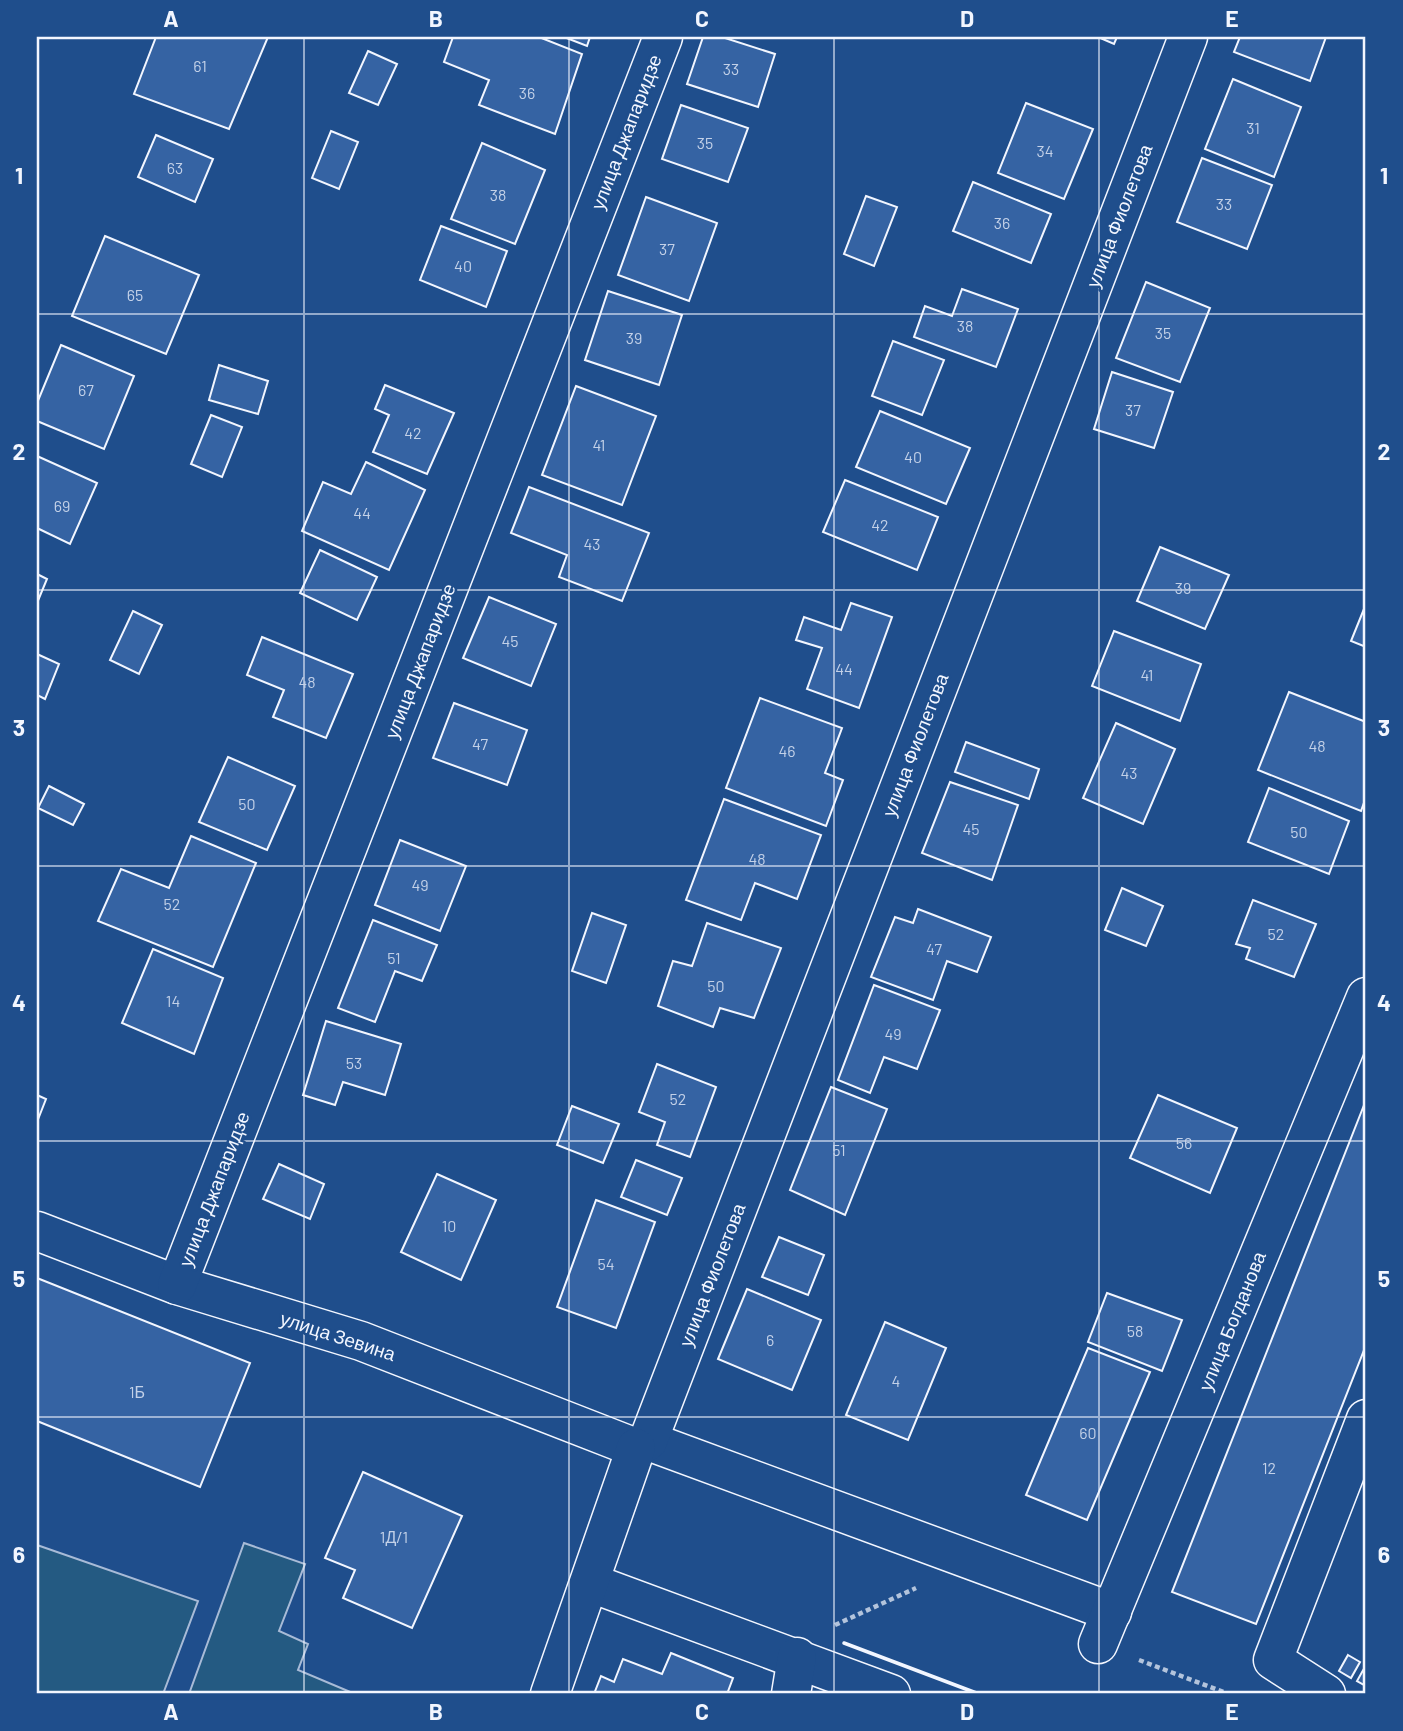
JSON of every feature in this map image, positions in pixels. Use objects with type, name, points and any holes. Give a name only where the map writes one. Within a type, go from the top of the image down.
[{"type":"street","name":"улица Джапаридзе","points":[[177,1285],[663,37]]},
{"type":"street","name":"улица Фиолетова","points":[[550,1694],[642,1444],[1188,37]]},
{"type":"street","name":"улица Богданова","points":[[1105,1628],[1366,997]]},
{"type":"street","name":"улица Зевина","points":[[37,1231],[177,1285],[360,1341],[642,1444],[1105,1628]]},
{"type":"street","points":[[1326,1694],[1273,1660],[1366,1419]]},
{"type":"street","points":[[591,1583],[789,1667],[891,1694]]},
{"type":"path","points":[[789,1667],[917,1587]]},
{"type":"shaded area","points":[[244,1543],[305,1564],[279,1631],[308,1644],[298,1670],[355,1694],[189,1694]]},
{"type":"shaded area","points":[[37,1545],[198,1601],[163,1694],[37,1694]]},
{"type":"building","points":[[156,37],[268,37],[229,129],[134,94]]},
{"type":"building","points":[[453,37],[539,37],[582,54],[555,134],[479,105],[489,80],[444,62]]},
{"type":"building","points":[[564,37],[590,37],[587,46]]},
{"type":"building","points":[[703,37],[722,37],[775,54],[758,107],[687,84]]},
{"type":"building","points":[[1098,37],[1117,37],[1114,44]]},
{"type":"building","points":[[1240,37],[1326,37],[1310,81],[1234,52]]},
{"type":"building","points":[[368,51],[397,64],[378,105],[349,93]]},
{"type":"building","points":[[1233,79],[1301,107],[1274,177],[1205,149]]},
{"type":"building","points":[[1026,103],[1093,129],[1064,199],[998,173]]},
{"type":"building","points":[[681,105],[748,128],[728,182],[662,159]]},
{"type":"building","points":[[331,131],[358,142],[339,189],[312,178]]},
{"type":"building","points":[[156,135],[213,159],[195,202],[138,177]]},
{"type":"building","points":[[482,143],[545,170],[515,244],[451,219]]},
{"type":"building","points":[[1202,158],[1272,185],[1247,249],[1177,222]]},
{"type":"building","points":[[973,182],[1051,214],[1031,263],[953,231]]},
{"type":"building","points":[[866,196],[897,207],[874,266],[844,254]]},
{"type":"building","points":[[646,197],[717,223],[689,301],[618,275]]},
{"type":"building","points":[[441,226],[507,251],[486,307],[420,280]]},
{"type":"building","points":[[105,236],[199,275],[166,354],[72,316]]},
{"type":"building","points":[[1146,282],[1210,308],[1180,382],[1116,358]]},
{"type":"building","points":[[962,289],[1018,309],[996,367],[914,337],[925,306],[952,316]]},
{"type":"building","points":[[608,291],[682,315],[659,385],[585,360]]},
{"type":"building","points":[[893,341],[944,360],[922,415],[872,396]]},
{"type":"building","points":[[61,345],[134,376],[104,449],[37,421],[37,403]]},
{"type":"building","points":[[219,365],[268,381],[258,414],[209,400]]},
{"type":"building","points":[[1112,372],[1173,392],[1154,448],[1094,429]]},
{"type":"building","points":[[385,385],[454,413],[427,474],[373,452],[389,415],[375,409]]},
{"type":"building","points":[[576,386],[656,416],[622,505],[542,475]]},
{"type":"building","points":[[880,411],[970,448],[946,504],[856,467]]},
{"type":"building","points":[[211,415],[242,427],[222,477],[191,464]]},
{"type":"building","points":[[37,456],[97,483],[70,544],[37,528]]},
{"type":"building","points":[[366,462],[425,490],[389,570],[302,531],[323,482],[351,494]]},
{"type":"building","points":[[845,480],[938,517],[917,570],[823,532]]},
{"type":"building","points":[[529,487],[649,533],[622,601],[559,577],[567,555],[511,533]]},
{"type":"building","points":[[1160,547],[1229,575],[1205,629],[1137,601]]},
{"type":"building","points":[[320,550],[377,577],[357,620],[300,593]]},
{"type":"building","points":[[37,574],[47,579],[37,603]]},
{"type":"building","points":[[489,597],[556,624],[531,686],[463,658]]},
{"type":"building","points":[[851,603],[892,617],[859,708],[807,689],[822,648],[796,640],[804,617],[841,630]]},
{"type":"building","points":[[1366,604],[1366,647],[1351,641]]},
{"type":"building","points":[[133,611],[162,625],[139,674],[110,660]]},
{"type":"building","points":[[1114,631],[1201,664],[1180,721],[1092,686]]},
{"type":"building","points":[[262,637],[353,674],[326,738],[273,717],[284,690],[247,675]]},
{"type":"building","points":[[37,654],[59,664],[45,699],[37,695]]},
{"type":"building","points":[[1289,692],[1366,722],[1366,797],[1361,811],[1258,770]]},
{"type":"building","points":[[760,698],[842,728],[825,773],[843,780],[826,826],[726,788]]},
{"type":"building","points":[[454,703],[527,730],[507,785],[433,758]]},
{"type":"building","points":[[1116,723],[1175,749],[1143,824],[1083,798]]},
{"type":"building","points":[[966,742],[1039,769],[1029,799],[955,772]]},
{"type":"building","points":[[228,757],[295,786],[267,850],[199,822]]},
{"type":"building","points":[[950,782],[1018,805],[992,880],[922,853]]},
{"type":"building","points":[[49,786],[84,804],[73,825],[38,808]]},
{"type":"building","points":[[1269,788],[1349,821],[1329,874],[1248,842]]},
{"type":"building","points":[[724,799],[821,835],[797,899],[755,883],[741,920],[686,900]]},
{"type":"building","points":[[191,836],[256,863],[213,967],[98,921],[121,869],[169,888]]},
{"type":"building","points":[[400,840],[466,866],[440,931],[375,905]]},
{"type":"building","points":[[1122,888],[1163,906],[1146,946],[1105,930]]},
{"type":"building","points":[[1253,900],[1316,924],[1294,977],[1246,959],[1250,948],[1236,944]]},
{"type":"building","points":[[918,909],[991,937],[977,972],[947,961],[933,1000],[871,977],[895,917],[913,923]]},
{"type":"building","points":[[592,913],[626,925],[606,983],[572,971]]},
{"type":"building","points":[[373,920],[437,945],[422,981],[395,971],[375,1022],[338,1008]]},
{"type":"building","points":[[707,923],[781,948],[754,1018],[720,1008],[713,1027],[658,1006],[673,961],[692,966]]},
{"type":"building","points":[[153,949],[223,978],[194,1054],[122,1023]]},
{"type":"building","points":[[874,985],[940,1010],[917,1069],[884,1057],[870,1093],[838,1080]]},
{"type":"building","points":[[326,1021],[401,1044],[385,1095],[343,1082],[335,1105],[303,1095]]},
{"type":"building","points":[[657,1064],[716,1087],[690,1157],[657,1145],[665,1122],[639,1112]]},
{"type":"building","points":[[831,1087],[887,1109],[845,1215],[790,1190]]},
{"type":"building","points":[[37,1095],[46,1099],[37,1122]]},
{"type":"building","points":[[1158,1095],[1237,1128],[1210,1193],[1130,1158]]},
{"type":"building","points":[[1366,1100],[1366,1345],[1256,1624],[1172,1592]]},
{"type":"building","points":[[572,1106],[619,1124],[603,1163],[557,1145]]},
{"type":"building","points":[[636,1160],[682,1178],[667,1215],[621,1197]]},
{"type":"building","points":[[279,1164],[324,1184],[310,1219],[263,1199]]},
{"type":"building","points":[[437,1174],[496,1200],[461,1280],[401,1252]]},
{"type":"building","points":[[596,1200],[655,1222],[616,1328],[557,1307]]},
{"type":"building","points":[[779,1237],[824,1255],[808,1295],[762,1277]]},
{"type":"building","points":[[37,1278],[250,1363],[200,1487],[37,1421]]},
{"type":"building","points":[[747,1289],[821,1320],[792,1390],[718,1359]]},
{"type":"building","points":[[1107,1293],[1182,1320],[1162,1371],[1088,1342]]},
{"type":"building","points":[[885,1322],[946,1348],[908,1440],[846,1415]]},
{"type":"building","points":[[1088,1348],[1150,1372],[1087,1520],[1026,1495]]},
{"type":"building","points":[[363,1472],[462,1516],[412,1628],[343,1598],[355,1570],[325,1558]]},
{"type":"building","points":[[671,1653],[733,1678],[727,1694],[594,1694],[601,1676],[614,1682],[623,1659],[662,1674]]},
{"type":"building","points":[[1348,1655],[1360,1662],[1351,1678],[1339,1671]]},
{"type":"building","points":[[1366,1665],[1366,1686],[1357,1681]]},
{"type":"wall","points":[[844,1643],[979,1694]]}]
